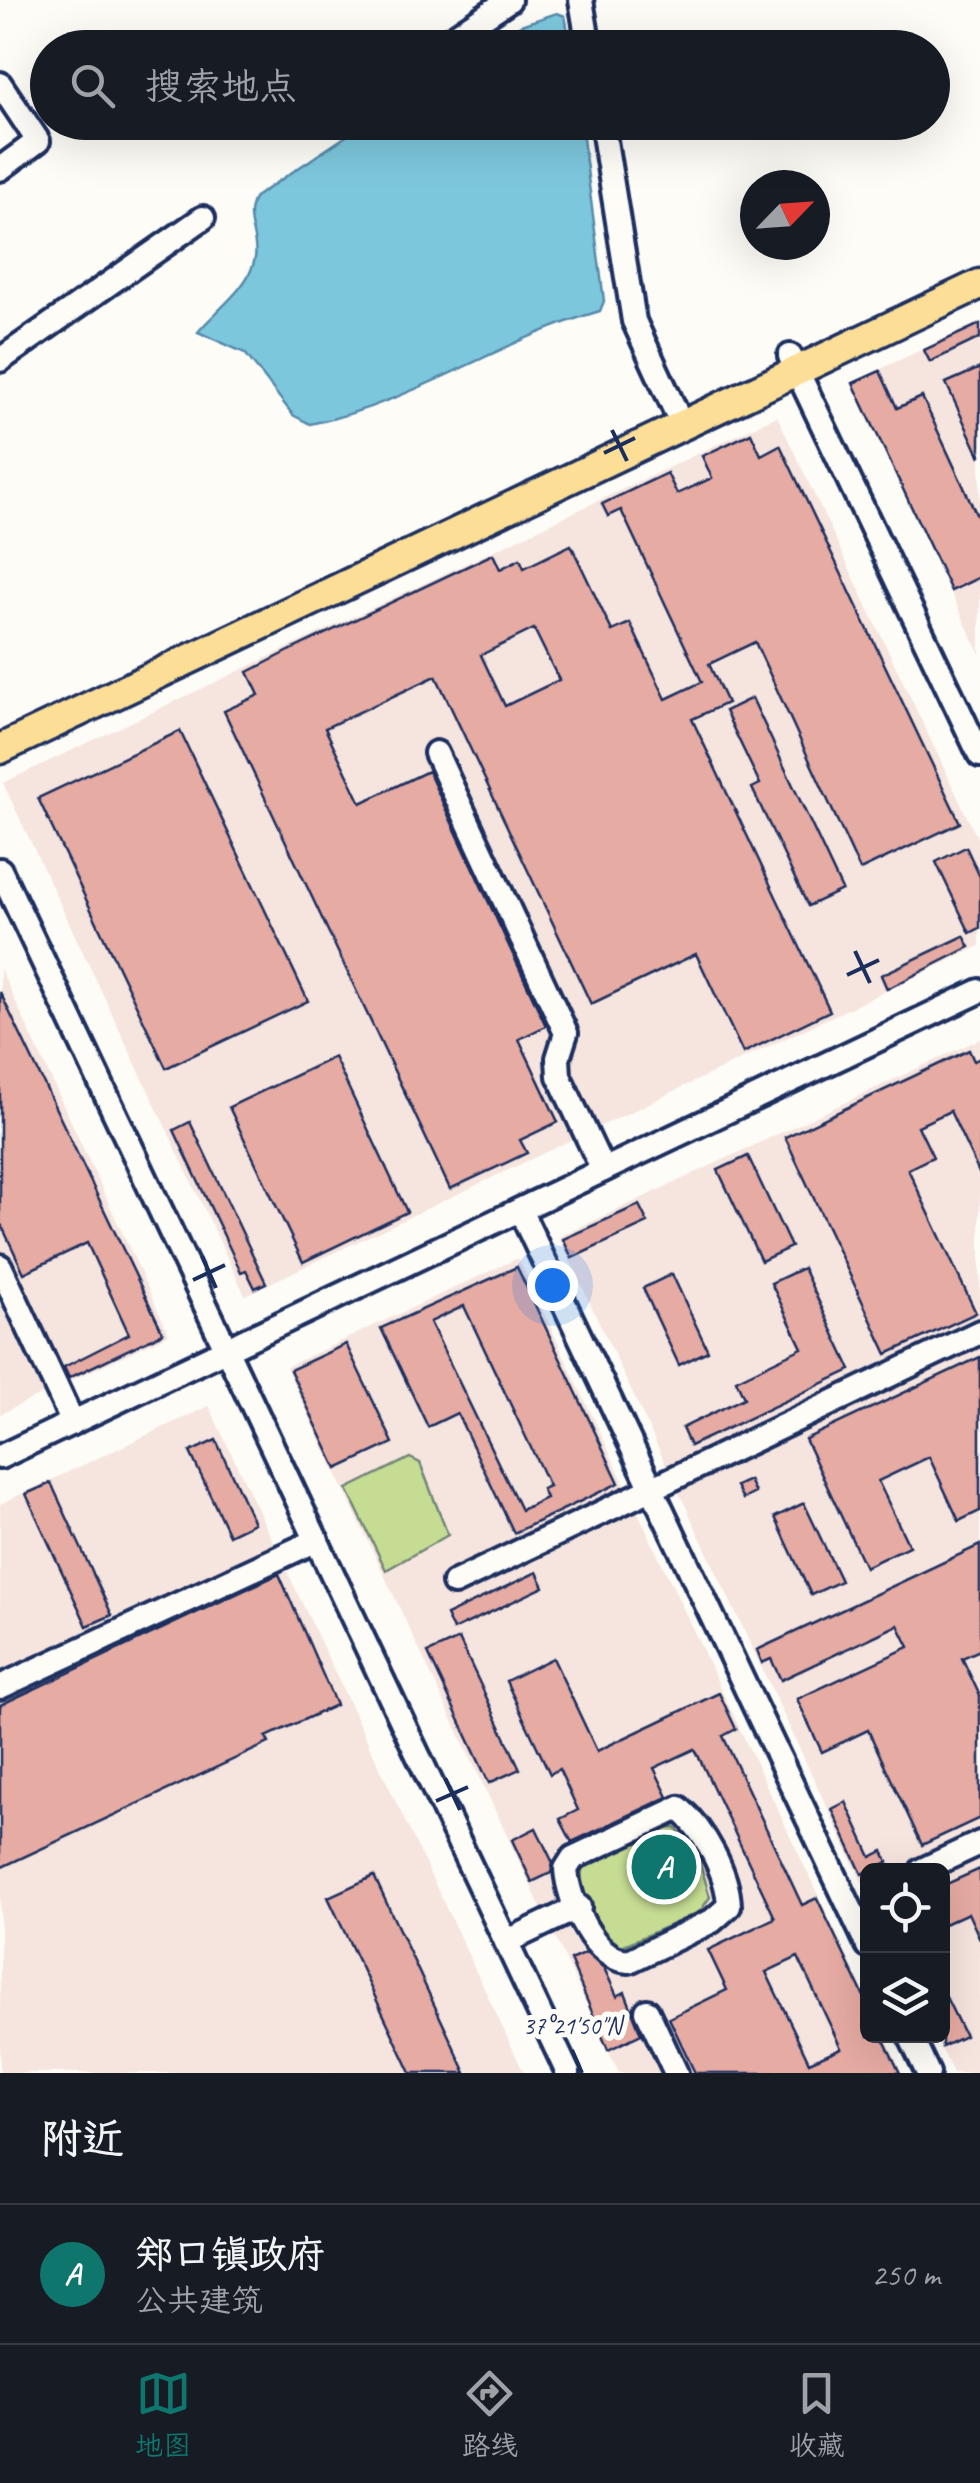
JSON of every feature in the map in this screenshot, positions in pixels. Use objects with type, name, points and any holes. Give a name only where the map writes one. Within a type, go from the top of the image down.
[{"type":"main road","points":[[0,749],[794,363],[980,266]]},
{"type":"main road","points":[[0,731],[675,410],[980,284]]},
{"type":"street","points":[[464,30],[509,0]]},
{"type":"street","points":[[581,0],[587,30]]},
{"type":"street","points":[[0,84],[30,129]]},
{"type":"street","points":[[0,169],[37,140]]},
{"type":"street","points":[[605,140],[634,321],[675,410]]},
{"type":"street","points":[[0,360],[203,218]]},
{"type":"street","points":[[794,363],[980,756]]},
{"type":"street","points":[[436,753],[566,1033],[558,1058],[559,1076],[603,1170]]},
{"type":"street","points":[[0,870],[568,2073]]},
{"type":"street","points":[[0,1457],[980,991]]},
{"type":"street","points":[[520,1210],[652,1488],[858,1901]]},
{"type":"street","points":[[0,1266],[73,1422]]},
{"type":"street","points":[[454,1583],[980,1332]]},
{"type":"street","points":[[0,1686],[316,1540]]},
{"type":"street","points":[[679,1808],[696,1823],[728,1889],[728,1906],[712,1920],[629,1961],[617,1960],[600,1949],[579,1908],[567,1880],[566,1868],[573,1858],[679,1808]]},
{"type":"street","points":[[937,1863],[980,1843]]},
{"type":"street","points":[[506,1942],[579,1908]]},
{"type":"street","points":[[647,2010],[676,2073]]},
{"type":"street","points":[[913,2043],[928,2073]]},
{"type":"shaded area","points":[[980,322],[980,654],[851,383]]},
{"type":"shaded area","points":[[777,416],[980,844],[980,946],[245,1295],[3,783]]},
{"type":"shaded area","points":[[0,968],[169,1334],[0,1414]]},
{"type":"shaded area","points":[[980,1039],[980,2073],[953,2073],[938,2043],[950,2043],[950,1863],[860,1863],[860,1877],[559,1237]]},
{"type":"shaded area","points":[[518,1258],[860,1984],[860,2043],[888,2043],[902,2073],[619,2073],[286,1367]]},
{"type":"shaded area","points":[[209,1406],[524,2073],[0,2073],[0,1504]]},
{"type":"green space","points":[[410,1458],[420,1463],[448,1535],[386,1570],[347,1489]]},
{"type":"green space","points":[[676,1828],[699,1860],[710,1897],[699,1913],[617,1948],[591,1909],[583,1886],[583,1865],[659,1829]]},
{"type":"water","points":[[557,13],[565,16],[568,30],[513,30]]},
{"type":"water","points":[[340,140],[583,140],[604,301],[600,311],[527,338],[421,387],[310,424],[293,415],[245,353],[198,332],[240,288],[252,269],[256,250],[250,213],[255,197]]},
{"type":"building","points":[[980,324],[980,338],[930,362],[924,350]]},
{"type":"building","points":[[980,368],[980,457],[946,383]]},
{"type":"building","points":[[880,371],[897,408],[922,397],[980,522],[980,577],[951,591],[853,383]]},
{"type":"building","points":[[751,433],[761,455],[780,445],[960,823],[860,870],[755,642],[709,664],[727,703],[692,719],[830,1011],[743,1053],[696,954],[591,1004],[436,676],[325,728],[361,803],[428,771],[546,1026],[519,1039],[558,1122],[520,1140],[527,1153],[450,1189],[224,711],[259,695],[248,672],[297,647],[493,554],[500,569],[520,559],[524,568],[571,545],[612,631],[630,623],[666,699],[702,682],[621,510],[608,516],[602,504],[667,473],[677,494],[712,478],[702,456]],"holes":[[[534,629],[559,680],[505,706],[481,655]]]},
{"type":"building","points":[[752,698],[842,890],[808,906],[752,788],[760,784],[725,711]]},
{"type":"building","points":[[180,731],[308,1001],[166,1068],[38,798]]},
{"type":"building","points":[[966,847],[980,877],[980,928],[970,933],[936,862]]},
{"type":"building","points":[[964,936],[970,947],[887,989],[881,975]]},
{"type":"building","points":[[0,992],[163,1333],[69,1378],[64,1367],[129,1334],[87,1243],[24,1273],[0,1222]]},
{"type":"building","points":[[969,1050],[974,1061],[980,1058],[980,1175],[950,1111],[918,1126],[933,1157],[908,1169],[976,1313],[887,1354],[785,1137]]},
{"type":"building","points":[[334,1057],[407,1212],[303,1262],[229,1107]]},
{"type":"building","points":[[190,1122],[266,1283],[255,1288],[246,1270],[241,1272],[174,1130]]},
{"type":"building","points":[[748,1156],[791,1247],[761,1261],[718,1170]]},
{"type":"building","points":[[639,1205],[648,1223],[572,1258],[563,1239]]},
{"type":"building","points":[[517,1267],[619,1483],[514,1533],[457,1413],[428,1427],[381,1328]],"holes":[[[464,1306],[549,1486],[542,1489],[546,1498],[521,1510],[430,1322]]]},
{"type":"building","points":[[803,1268],[851,1370],[690,1446],[682,1428],[744,1398],[736,1380],[802,1348],[771,1283]]},
{"type":"building","points":[[672,1274],[708,1351],[679,1365],[643,1288]]},
{"type":"building","points":[[346,1344],[393,1443],[337,1469],[290,1370]]},
{"type":"building","points":[[980,1357],[980,1511],[959,1521],[929,1457],[878,1481],[909,1546],[865,1567],[805,1439]]},
{"type":"building","points":[[216,1440],[254,1523],[229,1535],[190,1452]]},
{"type":"building","points":[[749,1480],[755,1493],[743,1499],[736,1486]]},
{"type":"building","points":[[51,1483],[112,1615],[87,1626],[26,1494]]},
{"type":"building","points":[[804,1503],[841,1581],[811,1595],[775,1517]]},
{"type":"building","points":[[980,1545],[980,1650],[962,1658],[980,1696],[980,1818],[922,1845],[868,1730],[822,1752],[797,1699],[909,1647],[898,1625],[781,1680],[771,1659],[762,1663],[757,1650]]},
{"type":"building","points":[[537,1572],[544,1587],[453,1630],[446,1615]]},
{"type":"building","points":[[279,1574],[336,1705],[266,1737],[269,1743],[0,1868],[0,1705]]},
{"type":"building","points":[[459,1639],[520,1769],[489,1783],[428,1653]]},
{"type":"building","points":[[553,1658],[597,1751],[719,1693],[736,1729],[723,1736],[802,1905],[817,1898],[860,1988],[860,2043],[885,2043],[900,2073],[695,2073],[669,2018],[727,1990],[708,1950],[775,1918],[695,1749],[654,1768],[668,1797],[572,1842],[560,1819],[578,1810],[559,1769],[550,1774],[506,1681]],"holes":[[[798,1957],[841,2048],[809,2062],[766,1972]]]},
{"type":"building","points":[[846,1802],[871,1857],[883,1851],[888,1862],[860,1863],[860,1870],[832,1809]]},
{"type":"building","points":[[536,1828],[553,1863],[551,1873],[532,1882],[512,1840]]},
{"type":"building","points":[[980,1869],[980,1939],[968,1913],[950,1921],[950,1882]]},
{"type":"building","points":[[374,1876],[466,2073],[411,2073],[328,1897]]},
{"type":"building","points":[[586,1953],[604,1968],[617,1996],[625,1992],[641,2034],[608,2050],[570,1960]]},
{"type":"building","points":[[950,2005],[965,2036],[942,2047],[942,2043],[950,2043]]},
{"type":"place","name":"郑口镇政府","points":[[664,1867]]}]
